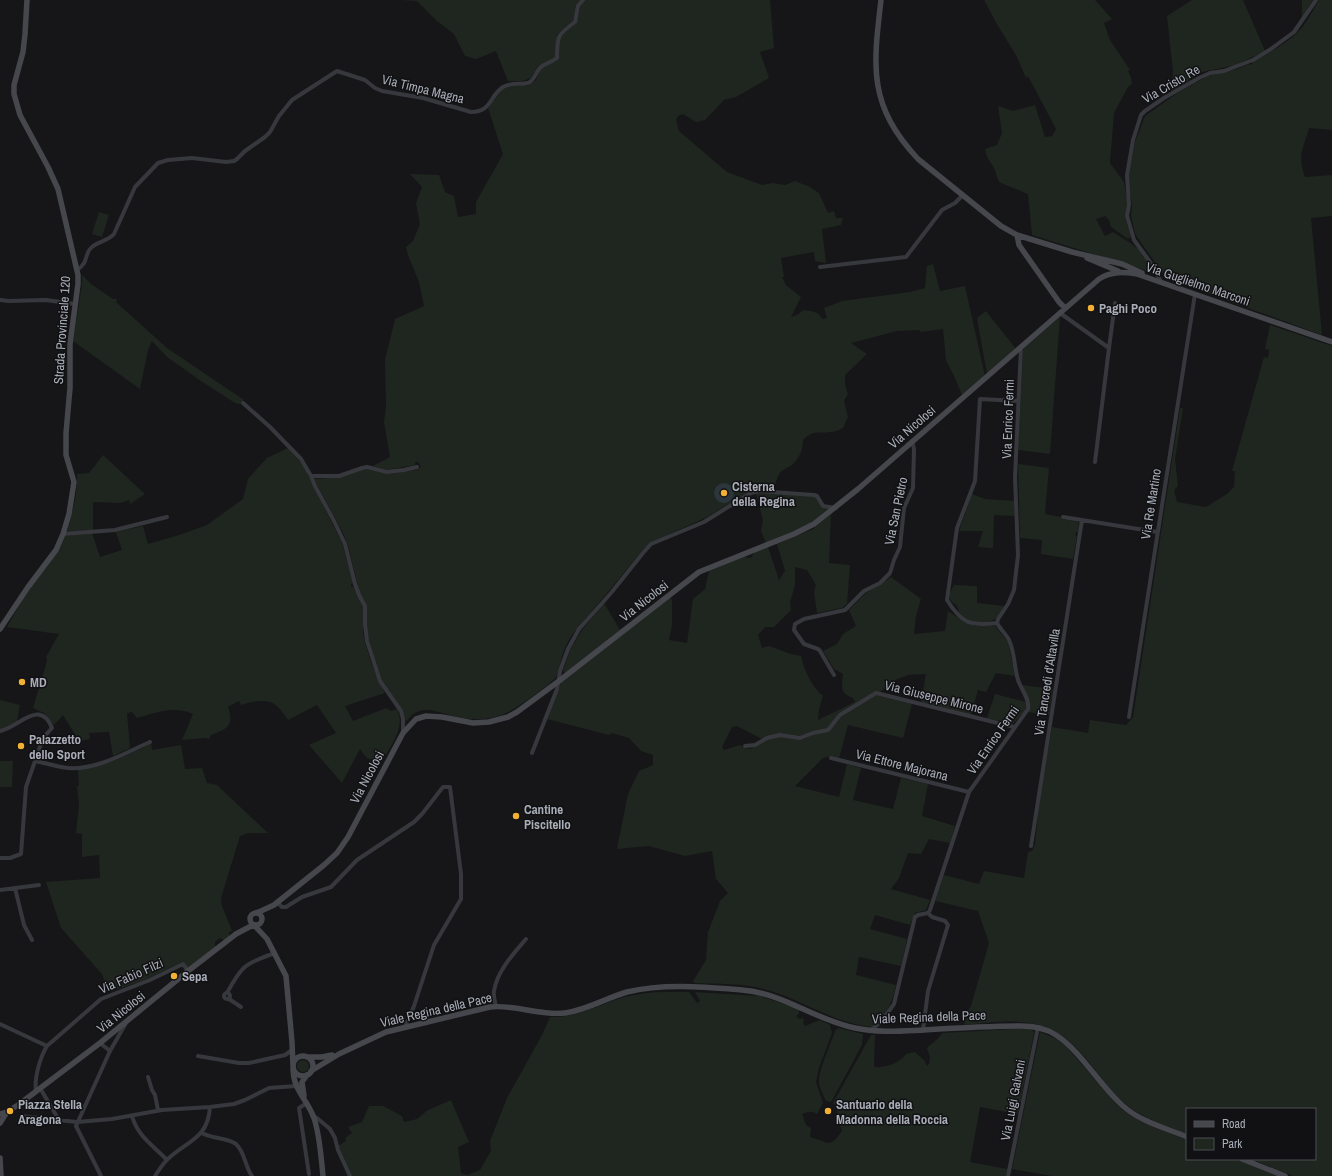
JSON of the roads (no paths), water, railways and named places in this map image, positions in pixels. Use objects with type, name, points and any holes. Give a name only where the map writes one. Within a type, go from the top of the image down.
[{"type":"street","name":"Strada Provinciale 120","points":[[0,630],[26,589],[56,550],[64,534],[74,489],[74,476],[66,455],[66,441],[70,388],[70,344],[78,284],[77,270],[58,189],[20,114],[14,94],[14,85],[25,34],[27,0]]},
{"type":"street","name":"Via Timpa Magna","points":[[77,270],[84,264],[92,247],[108,239],[114,234],[135,187],[158,163],[168,160],[192,158],[226,162],[234,161],[245,150],[270,132],[279,116],[292,100],[337,71],[365,80],[375,88],[382,91],[423,98],[471,112],[477,112],[485,109],[503,87],[512,84],[529,82],[533,79],[540,68],[557,58],[558,40],[562,32],[575,22],[578,6],[583,0]]},
{"type":"street","points":[[881,0],[876,42],[875,68],[878,92],[894,129],[907,148],[962,196],[1001,226],[1017,235],[1072,252],[1122,264],[1160,282]]},
{"type":"street","name":"Via Cristo Re","points":[[1160,282],[1153,266],[1134,240],[1127,216],[1129,205],[1127,175],[1132,140],[1141,115],[1145,110],[1199,78],[1210,73],[1224,71],[1253,60],[1271,49],[1294,32],[1316,0]]},
{"type":"street","points":[[820,267],[906,258],[942,210],[956,203],[962,196]]},
{"type":"street","points":[[1017,235],[1019,245],[1059,302],[1065,308]]},
{"type":"street","points":[[1072,252],[1121,272]]},
{"type":"street","name":"Via Guglielmo Marconi","points":[[1060,313],[1099,279],[1106,275],[1121,272],[1137,274],[1332,342]]},
{"type":"street","name":"Via Re Martino","points":[[1129,717],[1195,294]]},
{"type":"street","points":[[0,300],[46,300],[75,304]]},
{"type":"street","points":[[1094,462],[1115,303]]},
{"type":"street","points":[[1060,313],[1110,348]]},
{"type":"street","name":"Via Nicolosi","points":[[275,903],[324,865],[343,845],[403,733],[416,719],[426,716],[437,716],[473,723],[500,720],[517,712],[700,572],[804,530],[836,508],[912,440],[1060,313]]},
{"type":"street","name":"Via Enrico Fermi","points":[[928,913],[968,792],[1028,709],[1028,703],[1018,680],[1012,647],[997,623],[1014,590],[1018,555],[1015,477],[1020,348]]},
{"type":"street","points":[[997,623],[975,625],[967,622],[959,616],[947,600],[957,528],[975,480],[980,399],[1018,401]]},
{"type":"street","points":[[244,403],[301,459],[312,476],[315,486],[334,521],[345,544],[355,584],[366,608],[365,624],[367,641],[380,681],[401,711],[403,719],[403,733]]},
{"type":"street","name":"Via San Pietro","points":[[834,675],[820,651],[801,641],[794,630],[794,627],[799,621],[804,619],[845,610],[864,591],[880,582],[890,573],[900,547],[904,508],[913,488],[914,450],[912,440]]},
{"type":"street","points":[[312,476],[339,476],[367,467],[391,472],[417,467]]},
{"type":"street","points":[[532,753],[557,689],[560,671],[568,649],[579,629],[651,544],[704,522],[741,499],[760,491],[814,495],[817,496],[823,506],[836,508]]},
{"type":"street","points":[[64,534],[115,530],[167,517]]},
{"type":"street","points":[[1063,517],[1157,532]]},
{"type":"street","name":"Via Tancredi d'Altavilla","points":[[1031,846],[1082,520]]},
{"type":"street","name":"Via Giuseppe Mirone","points":[[745,746],[755,745],[767,738],[780,735],[800,738],[813,733],[828,730],[840,715],[876,693],[1014,727]]},
{"type":"street","points":[[0,731],[9,728],[31,715],[36,714],[41,714],[48,719],[52,728],[43,738],[26,787],[21,854],[0,858]]},
{"type":"street","points":[[35,760],[68,768],[86,768],[100,764],[150,742]]},
{"type":"street","name":"Via Ettore Majorana","points":[[831,758],[968,792]]},
{"type":"street","points":[[275,903],[282,907],[286,907],[302,897],[331,886],[357,860],[414,822],[443,787],[450,787],[461,874],[461,899],[434,946],[414,1006],[405,1027]]},
{"type":"street","points":[[0,890],[39,885]]},
{"type":"street","points":[[15,888],[24,925],[32,940]]},
{"type":"street","points":[[236,934],[250,919],[251,915],[261,912],[275,903]]},
{"type":"street","points":[[236,934],[254,925],[260,924],[275,903]]},
{"type":"street","points":[[255,913],[261,916],[267,939]]},
{"type":"street","points":[[871,1031],[882,1022],[894,1004],[915,917],[928,913],[932,917],[945,921],[948,925],[928,991],[923,1030]]},
{"type":"street","points":[[250,919],[250,922],[267,939],[284,970],[287,980],[294,1081],[313,1116],[318,1134],[323,1176]]},
{"type":"street","name":"Via Nicolosi","points":[[8,1112],[100,1043],[236,934]]},
{"type":"street","points":[[496,1006],[494,991],[497,980],[504,968],[526,939]]},
{"type":"street","points":[[241,1007],[229,999],[226,1000],[224,998],[224,994],[227,993],[239,972],[245,966],[253,961],[275,953]]},
{"type":"street","name":"Via Fabio Filzi","points":[[47,1046],[101,999],[143,983],[183,964],[188,971]]},
{"type":"street","name":"Viale Regina della Pace","points":[[338,1054],[386,1032],[496,1006],[513,1007],[544,1014],[559,1014],[583,1009],[625,993],[646,989],[689,987],[741,990],[773,996],[836,1023],[871,1031],[896,1032],[1011,1026],[1038,1027],[1056,1034],[1066,1042],[1111,1094],[1131,1112],[1186,1137]]},
{"type":"street","points":[[101,1176],[76,1126],[110,1051],[128,1020]]},
{"type":"street","points":[[0,1024],[47,1046],[35,1084],[59,1120]]},
{"type":"street","name":"Via Luigi Galvani","points":[[1008,1176],[1038,1027]]},
{"type":"street","points":[[111,1034],[115,1042]]},
{"type":"street","points":[[21,1116],[77,1122],[112,1119],[158,1110],[210,1107],[239,1102],[269,1088],[296,1086],[302,1082],[313,1068],[311,1061],[296,1053],[292,1042]]},
{"type":"street","points":[[100,1043],[110,1051]]},
{"type":"street","points":[[198,1056],[239,1063],[249,1063],[277,1057],[289,1053],[292,1050]]},
{"type":"street","points":[[293,1065],[296,1059],[304,1057],[322,1057],[338,1054]]},
{"type":"street","points":[[277,1057],[289,1059],[296,1074],[304,1076],[338,1054]]},
{"type":"street","points":[[148,1077],[155,1095],[158,1110]]},
{"type":"street","points":[[302,1082],[306,1103]]},
{"type":"street","points":[[306,1103],[300,1108],[300,1120],[309,1174]]},
{"type":"street","points":[[155,1176],[167,1160],[202,1133],[210,1118],[210,1107]]},
{"type":"street","points":[[0,1114],[8,1112]]},
{"type":"street","points":[[0,1123],[8,1112]]},
{"type":"street","points":[[132,1116],[135,1126],[146,1141],[167,1160]]},
{"type":"street","points":[[313,1116],[330,1129],[350,1176]]},
{"type":"street","points":[[202,1133],[228,1140],[236,1144],[252,1176]]},
{"type":"street","points":[[0,1158],[0,1176]]},
{"type":"street","points":[[1245,1160],[1285,1176]]},
{"type":"place","name":"Paghi Poco","points":[[1091,308]]},
{"type":"place","name":"Cisterna della Regina","points":[[724,493]]},
{"type":"place","name":"MD","points":[[22,682]]},
{"type":"place","name":"Palazzetto dello Sport","points":[[21,746]]},
{"type":"place","name":"Cantine Piscitello","points":[[516,816]]},
{"type":"place","name":"Sepa","points":[[174,976]]},
{"type":"place","name":"Piazza Stella Aragona","points":[[10,1111]]},
{"type":"place","name":"Santuario della Madonna della Roccia","points":[[828,1111]]}]
